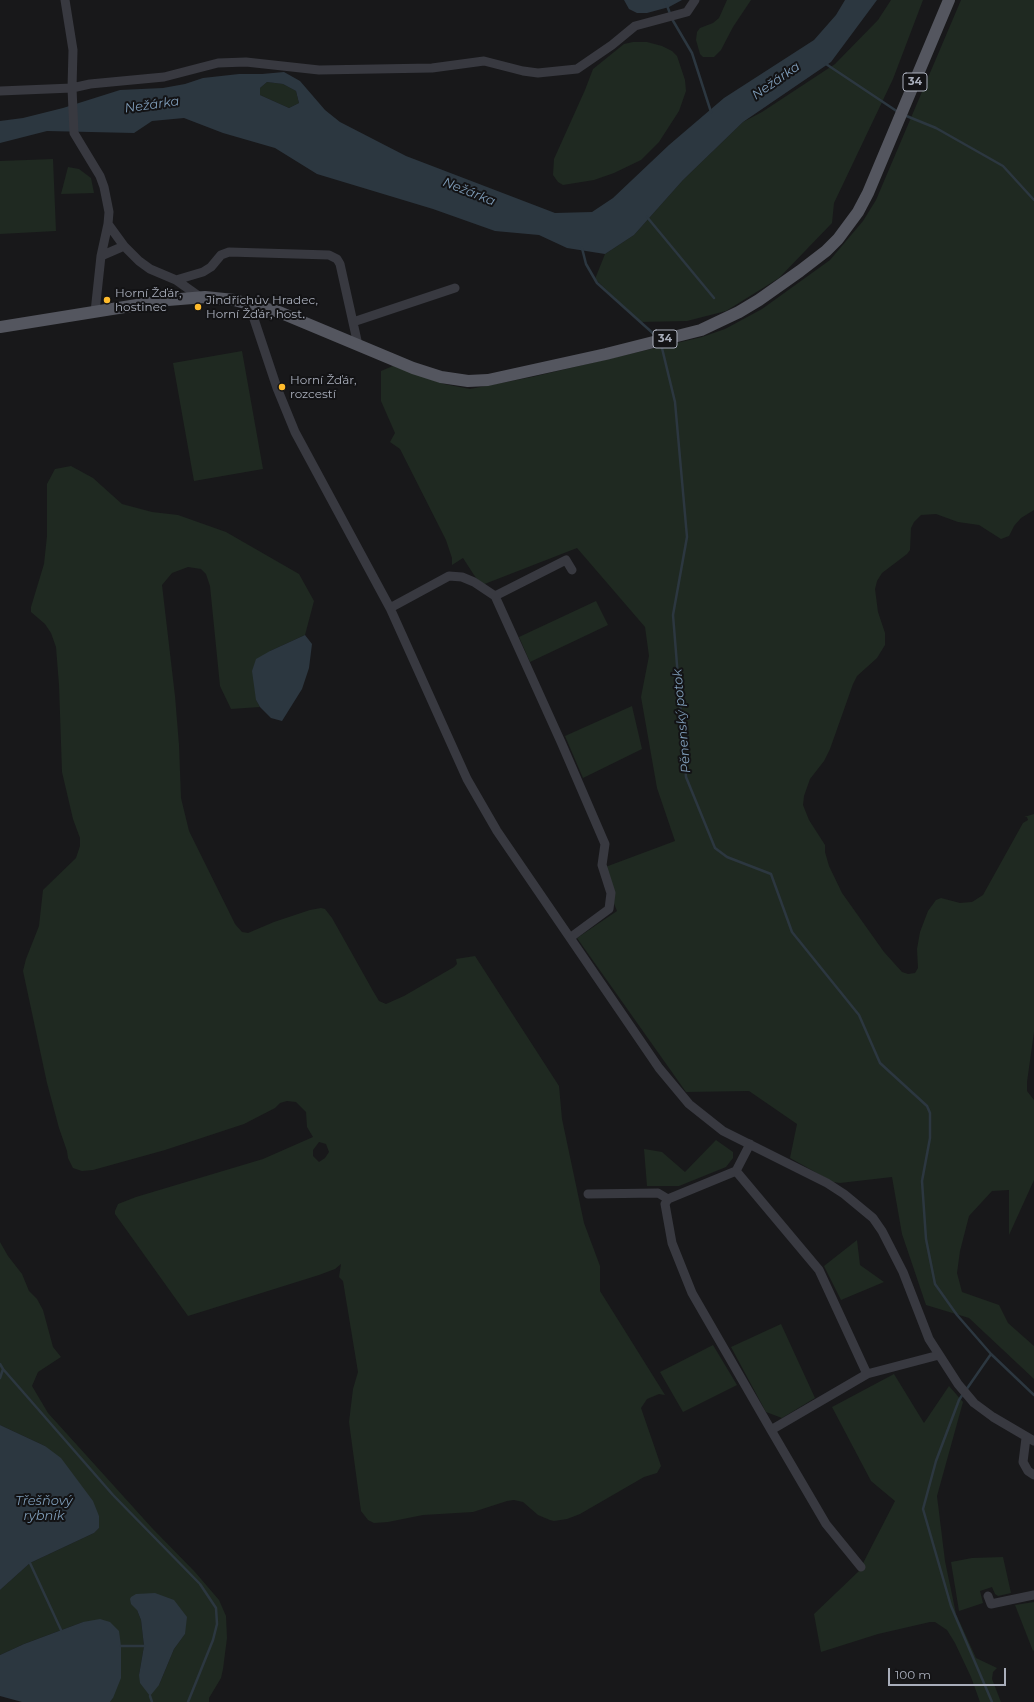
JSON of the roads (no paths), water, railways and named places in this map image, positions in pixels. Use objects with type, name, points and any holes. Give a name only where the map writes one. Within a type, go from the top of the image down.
[{"type":"main road","name":"34","points":[[0,327],[168,300],[200,297],[234,300],[278,312],[441,377],[468,381],[488,380],[606,354],[701,330],[740,312],[800,271],[826,251],[838,239],[858,212],[868,193],[949,0]]},
{"type":"street","points":[[65,0],[73,50],[72,97],[74,133],[100,176],[104,187],[109,212],[101,256],[95,312]]},
{"type":"street","points":[[0,91],[72,88],[90,84],[164,77],[218,64],[246,62],[320,70],[432,68],[484,61],[523,71],[538,73],[577,69],[612,45],[635,26],[687,12],[695,0]]},
{"type":"street","points":[[108,224],[124,246],[139,261],[150,269],[176,280],[200,297]]},
{"type":"street","points":[[101,256],[124,246]]},
{"type":"street","points":[[176,280],[203,272],[211,267],[221,255],[229,252],[329,255],[337,259],[340,264],[358,345]]},
{"type":"street","points":[[353,322],[455,288]]},
{"type":"street","points":[[249,304],[277,388],[295,432],[390,608],[466,779],[497,831],[571,936],[660,1068],[689,1104],[723,1131],[827,1183],[844,1194],[873,1218],[882,1231],[903,1272],[929,1339],[939,1355],[958,1384],[974,1403],[992,1417],[1030,1439],[1023,1462],[1028,1472],[1034,1475]]},
{"type":"street","points":[[494,596],[566,560],[572,570]]},
{"type":"street","points":[[390,608],[449,576],[462,577],[474,582],[494,596],[561,742],[605,844],[602,865],[611,893],[609,909],[571,936]]},
{"type":"street","points":[[750,1144],[736,1171],[668,1198],[665,1204],[672,1243],[692,1293],[771,1430],[826,1524],[861,1567]]},
{"type":"street","points":[[736,1171],[819,1270],[867,1374]]},
{"type":"street","points":[[588,1194],[658,1193],[668,1198]]},
{"type":"street","points":[[771,1430],[867,1374],[939,1355]]},
{"type":"street","points":[[988,1596],[991,1604],[1034,1595]]},
{"type":"water","points":[[624,0],[682,0],[669,7],[647,13],[637,13],[629,9]]},
{"type":"water","name":"Nežárka","points":[[845,0],[877,0],[831,62],[743,122],[683,180],[634,235],[605,254],[567,248],[539,235],[495,231],[433,209],[317,174],[275,148],[223,133],[184,118],[152,121],[134,133],[47,131],[0,143],[0,121],[23,118],[63,108],[120,90],[163,88],[185,84],[203,78],[239,74],[284,72],[300,81],[325,110],[340,122],[406,156],[555,213],[592,212],[613,198],[669,145],[724,98],[814,40],[836,15]],"holes":[[[267,82],[283,84],[296,91],[299,103],[289,108],[260,95],[260,88]]]},
{"type":"water","points":[[305,635],[312,644],[309,668],[302,689],[282,721],[271,718],[260,707],[256,700],[252,671],[256,659]]},
{"type":"water","name":"Třešňový rybník","points":[[0,1425],[45,1446],[61,1458],[93,1501],[99,1516],[99,1528],[94,1533],[30,1563],[0,1590]]},
{"type":"water","points":[[155,1593],[174,1600],[187,1617],[185,1634],[174,1649],[159,1685],[150,1696],[140,1683],[139,1675],[144,1646],[141,1620],[137,1610],[131,1604],[130,1599],[136,1594]]},
{"type":"water","points":[[100,1619],[110,1622],[119,1631],[121,1646],[121,1678],[110,1702],[22,1702],[0,1696],[0,1655],[24,1644],[83,1622]]},
{"type":"waterway","points":[[665,0],[672,19],[692,53],[711,112]]},
{"type":"waterway","points":[[826,64],[898,112]]},
{"type":"waterway","points":[[904,115],[936,128],[1003,166],[1034,200]]},
{"type":"waterway","points":[[647,217],[714,298]]},
{"type":"waterway","name":"Pěnenský potok","points":[[582,248],[586,264],[597,283],[656,336]]},
{"type":"waterway","name":"Pěnenský potok","points":[[661,344],[675,402],[687,537],[673,615],[686,777],[715,848],[727,857],[771,874],[792,932],[859,1015],[880,1063],[927,1106],[930,1113],[930,1138],[922,1181],[926,1239],[935,1284],[957,1315],[991,1354],[1034,1395]]},
{"type":"waterway","points":[[966,1390],[991,1354]]},
{"type":"waterway","points":[[0,1364],[113,1495],[200,1584],[216,1608],[217,1624],[213,1640],[188,1702]]},
{"type":"waterway","points":[[0,1378],[3,1369]]},
{"type":"waterway","points":[[963,1394],[959,1400],[936,1461],[923,1509],[951,1606],[992,1702]]},
{"type":"waterway","points":[[30,1563],[61,1630]]},
{"type":"waterway","points":[[121,1646],[144,1646]]},
{"type":"waterway","points":[[150,1696],[152,1702]]},
{"type":"place","name":"Horní Žďár, hostinec","points":[[107,300]]},
{"type":"place","name":"Jindřichův Hradec, Horní Žďár, host.","points":[[198,307]]},
{"type":"place","name":"Horní Žďár, rozcestí","points":[[282,387]]}]
